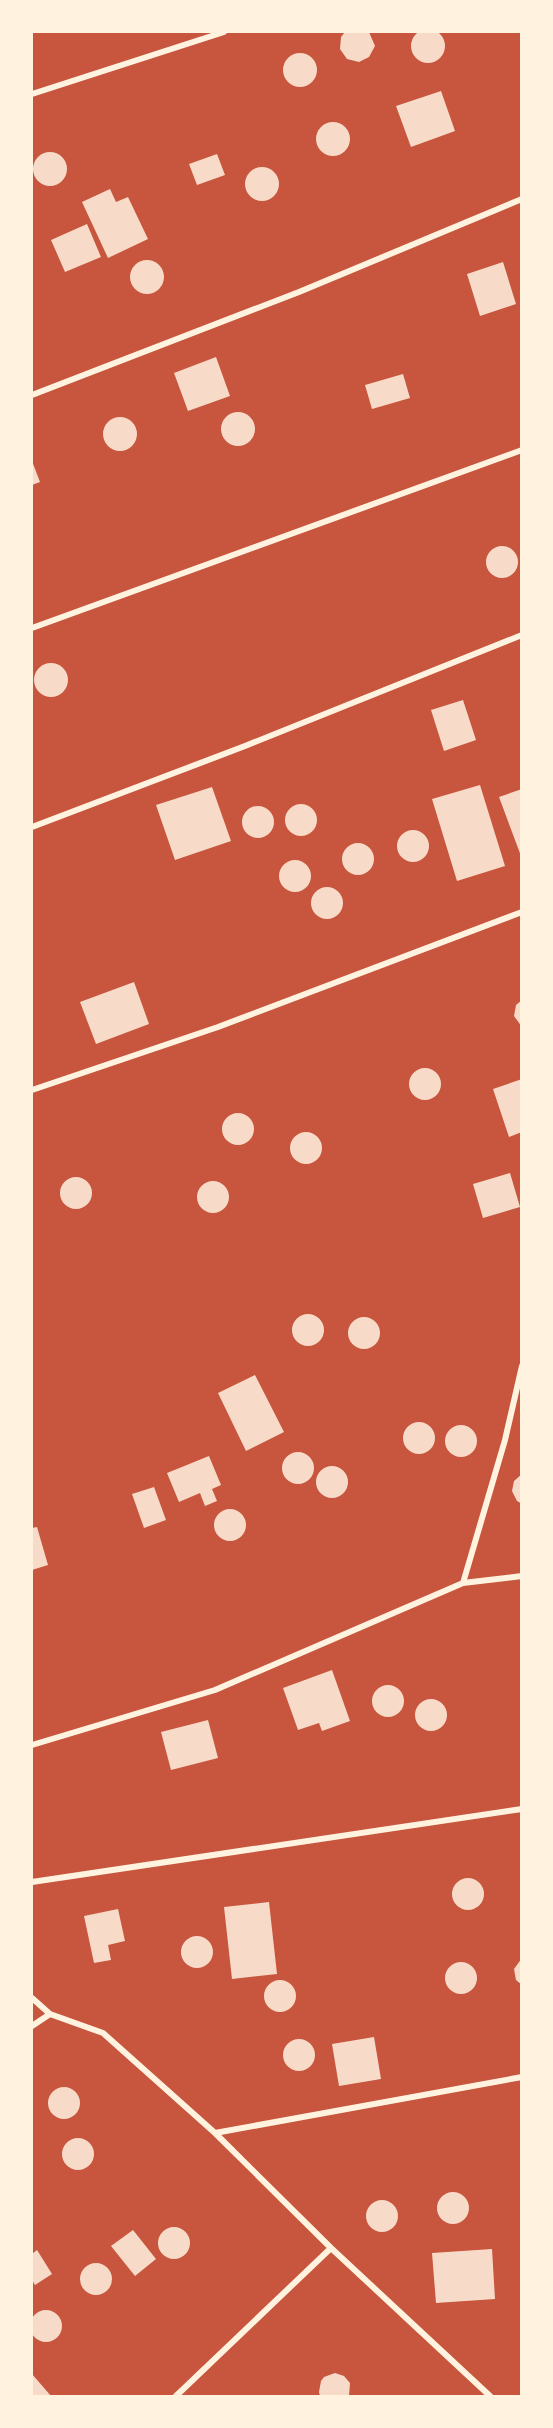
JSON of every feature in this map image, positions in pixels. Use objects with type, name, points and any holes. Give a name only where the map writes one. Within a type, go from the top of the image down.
[{"type":"street","points":[[32,94],[224,32]]},
{"type":"street","points":[[32,395],[299,292],[522,199]]},
{"type":"street","points":[[32,628],[522,450]]},
{"type":"street","points":[[32,827],[245,746],[522,635]]},
{"type":"street","points":[[32,1090],[219,1027],[522,912]]},
{"type":"street","points":[[463,1583],[505,1440],[522,1366]]},
{"type":"street","points":[[32,1745],[215,1690],[463,1583],[522,1576]]},
{"type":"street","points":[[32,1882],[522,1809]]},
{"type":"street","points":[[32,1998],[50,2014],[102,2033],[215,2133],[331,2248],[490,2397]]},
{"type":"street","points":[[32,2026],[50,2014]]},
{"type":"street","points":[[215,2133],[522,2077]]},
{"type":"street","points":[[176,2397],[331,2248]]},
{"type":"building","points":[[428,29],[440,34],[445,46],[440,58],[428,63],[416,58],[411,46],[416,34]]},
{"type":"building","points":[[345,32],[369,32],[375,46],[369,57],[359,62],[347,59],[340,49],[341,37]]},
{"type":"building","points":[[300,53],[312,58],[317,70],[312,82],[300,87],[288,82],[283,70],[288,58]]},
{"type":"building","points":[[441,91],[455,131],[411,147],[396,106]]},
{"type":"building","points":[[333,122],[345,127],[350,139],[345,151],[333,156],[321,151],[316,139],[321,127]]},
{"type":"building","points":[[50,152],[62,157],[67,169],[62,181],[50,186],[38,181],[33,169],[38,157]]},
{"type":"building","points":[[217,154],[225,175],[197,185],[189,164]]},
{"type":"building","points":[[262,167],[274,172],[279,184],[274,196],[262,201],[250,196],[245,184],[250,172]]},
{"type":"building","points":[[110,189],[116,202],[128,197],[148,239],[108,258],[82,202]]},
{"type":"building","points":[[87,224],[101,257],[65,272],[51,240]]},
{"type":"building","points":[[147,260],[159,265],[164,277],[159,289],[147,294],[135,289],[130,277],[135,265]]},
{"type":"building","points":[[503,262],[516,304],[480,316],[467,274]]},
{"type":"building","points":[[216,357],[230,396],[188,411],[174,373]]},
{"type":"building","points":[[403,374],[410,398],[372,409],[365,385]]},
{"type":"building","points":[[238,412],[250,417],[255,429],[250,441],[238,446],[226,441],[221,429],[226,417]]},
{"type":"building","points":[[120,417],[132,422],[137,434],[132,446],[120,451],[108,446],[103,434],[108,422]]},
{"type":"building","points":[[32,461],[40,482],[32,485]]},
{"type":"building","points":[[502,546],[513,551],[518,562],[513,573],[502,578],[491,573],[486,562],[491,551]]},
{"type":"building","points":[[51,663],[63,668],[68,680],[63,692],[51,697],[39,692],[34,680],[39,668]]},
{"type":"building","points":[[463,700],[476,740],[444,751],[431,710]]},
{"type":"building","points":[[480,785],[505,866],[457,881],[432,799]]},
{"type":"building","points":[[212,787],[231,841],[175,860],[156,805]]},
{"type":"building","points":[[522,789],[522,856],[521,856],[499,797]]},
{"type":"building","points":[[301,804],[312,809],[317,820],[312,831],[301,836],[290,831],[285,820],[290,809]]},
{"type":"building","points":[[258,806],[269,811],[274,822],[269,833],[258,838],[247,833],[242,822],[247,811]]},
{"type":"building","points":[[413,830],[424,835],[429,846],[424,857],[413,862],[402,857],[397,846],[402,835]]},
{"type":"building","points":[[358,843],[369,848],[374,859],[369,870],[358,875],[347,870],[342,859],[347,848]]},
{"type":"building","points":[[295,860],[306,865],[311,876],[306,887],[295,892],[284,887],[279,876],[284,865]]},
{"type":"building","points":[[327,887],[338,892],[343,903],[338,914],[327,919],[316,914],[311,903],[316,892]]},
{"type":"building","points":[[134,982],[149,1024],[96,1044],[80,1002]]},
{"type":"building","points":[[522,1000],[522,1027],[514,1016],[516,1005]]},
{"type":"building","points":[[425,1068],[436,1073],[441,1084],[436,1095],[425,1100],[414,1095],[409,1084],[414,1073]]},
{"type":"building","points":[[522,1079],[522,1132],[509,1137],[493,1089]]},
{"type":"building","points":[[238,1113],[249,1118],[254,1129],[249,1140],[238,1145],[227,1140],[222,1129],[227,1118]]},
{"type":"building","points":[[306,1132],[317,1137],[322,1148],[317,1159],[306,1164],[295,1159],[290,1148],[295,1137]]},
{"type":"building","points":[[510,1173],[520,1207],[483,1218],[473,1184]]},
{"type":"building","points":[[76,1177],[87,1182],[92,1193],[87,1204],[76,1209],[65,1204],[60,1193],[65,1182]]},
{"type":"building","points":[[213,1181],[224,1186],[229,1197],[224,1208],[213,1213],[202,1208],[197,1197],[202,1186]]},
{"type":"building","points":[[308,1314],[319,1319],[324,1330],[319,1341],[308,1346],[297,1341],[292,1330],[297,1319]]},
{"type":"building","points":[[364,1317],[375,1322],[380,1333],[375,1344],[364,1349],[353,1344],[348,1333],[353,1322]]},
{"type":"building","points":[[255,1375],[284,1432],[246,1451],[218,1393]]},
{"type":"building","points":[[419,1422],[430,1427],[435,1438],[430,1449],[419,1454],[408,1449],[403,1438],[408,1427]]},
{"type":"building","points":[[461,1425],[472,1430],[477,1441],[472,1452],[461,1457],[450,1452],[445,1441],[450,1430]]},
{"type":"building","points":[[298,1452],[309,1457],[314,1468],[309,1479],[298,1484],[287,1479],[282,1468],[287,1457]]},
{"type":"building","points":[[209,1456],[221,1485],[212,1489],[217,1501],[205,1506],[200,1493],[179,1502],[167,1473]]},
{"type":"building","points":[[332,1466],[343,1471],[348,1482],[343,1493],[332,1498],[321,1493],[316,1482],[321,1471]]},
{"type":"building","points":[[522,1474],[522,1504],[517,1501],[512,1491],[514,1481]]},
{"type":"building","points":[[154,1487],[166,1520],[144,1528],[132,1494]]},
{"type":"building","points":[[230,1509],[241,1514],[246,1525],[241,1536],[230,1541],[219,1536],[214,1525],[219,1514]]},
{"type":"building","points":[[37,1527],[48,1565],[32,1570],[32,1528]]},
{"type":"building","points":[[332,1670],[350,1721],[322,1731],[319,1723],[298,1730],[283,1688]]},
{"type":"building","points":[[388,1685],[399,1690],[404,1701],[399,1712],[388,1717],[377,1712],[372,1701],[377,1690]]},
{"type":"building","points":[[431,1699],[442,1704],[447,1715],[442,1726],[431,1731],[420,1726],[415,1715],[420,1704]]},
{"type":"building","points":[[208,1720],[218,1758],[171,1770],[161,1732]]},
{"type":"building","points":[[468,1878],[479,1883],[484,1894],[479,1905],[468,1910],[457,1905],[452,1894],[457,1883]]},
{"type":"building","points":[[269,1902],[277,1974],[232,1979],[224,1907]]},
{"type":"building","points":[[118,1909],[125,1941],[108,1945],[111,1960],[94,1963],[84,1916]]},
{"type":"building","points":[[197,1936],[208,1941],[213,1952],[208,1963],[197,1968],[186,1963],[181,1952],[186,1941]]},
{"type":"building","points":[[522,1958],[522,1985],[516,1980],[514,1969]]},
{"type":"building","points":[[461,1962],[472,1967],[477,1978],[472,1989],[461,1994],[450,1989],[445,1978],[450,1967]]},
{"type":"building","points":[[280,1980],[291,1985],[296,1996],[291,2007],[280,2012],[269,2007],[264,1996],[269,1985]]},
{"type":"building","points":[[374,2037],[381,2079],[339,2086],[332,2044]]},
{"type":"building","points":[[299,2039],[310,2044],[315,2055],[310,2066],[299,2071],[288,2066],[283,2055],[288,2044]]},
{"type":"building","points":[[64,2087],[75,2092],[80,2103],[75,2114],[64,2119],[53,2114],[48,2103],[53,2092]]},
{"type":"building","points":[[78,2138],[89,2143],[94,2154],[89,2165],[78,2170],[67,2165],[62,2154],[67,2143]]},
{"type":"building","points":[[453,2192],[464,2197],[469,2208],[464,2219],[453,2224],[442,2219],[437,2208],[442,2197]]},
{"type":"building","points":[[382,2200],[393,2205],[398,2216],[393,2227],[382,2232],[371,2227],[366,2216],[371,2205]]},
{"type":"building","points":[[174,2227],[185,2232],[190,2243],[185,2254],[174,2259],[163,2254],[158,2243],[163,2232]]},
{"type":"building","points":[[133,2230],[156,2259],[135,2276],[111,2246]]},
{"type":"building","points":[[492,2249],[495,2299],[436,2303],[432,2253]]},
{"type":"building","points":[[37,2250],[52,2274],[35,2285],[32,2280],[32,2254]]},
{"type":"building","points":[[96,2263],[107,2268],[112,2279],[107,2290],[96,2295],[85,2290],[80,2279],[85,2268]]},
{"type":"building","points":[[46,2310],[57,2315],[62,2326],[57,2337],[46,2342],[35,2337],[30,2326],[35,2315]]},
{"type":"building","points":[[335,2373],[344,2376],[350,2383],[349,2396],[320,2396],[321,2381],[324,2377]]},
{"type":"building","points":[[32,2374],[51,2396],[32,2396]]}]
